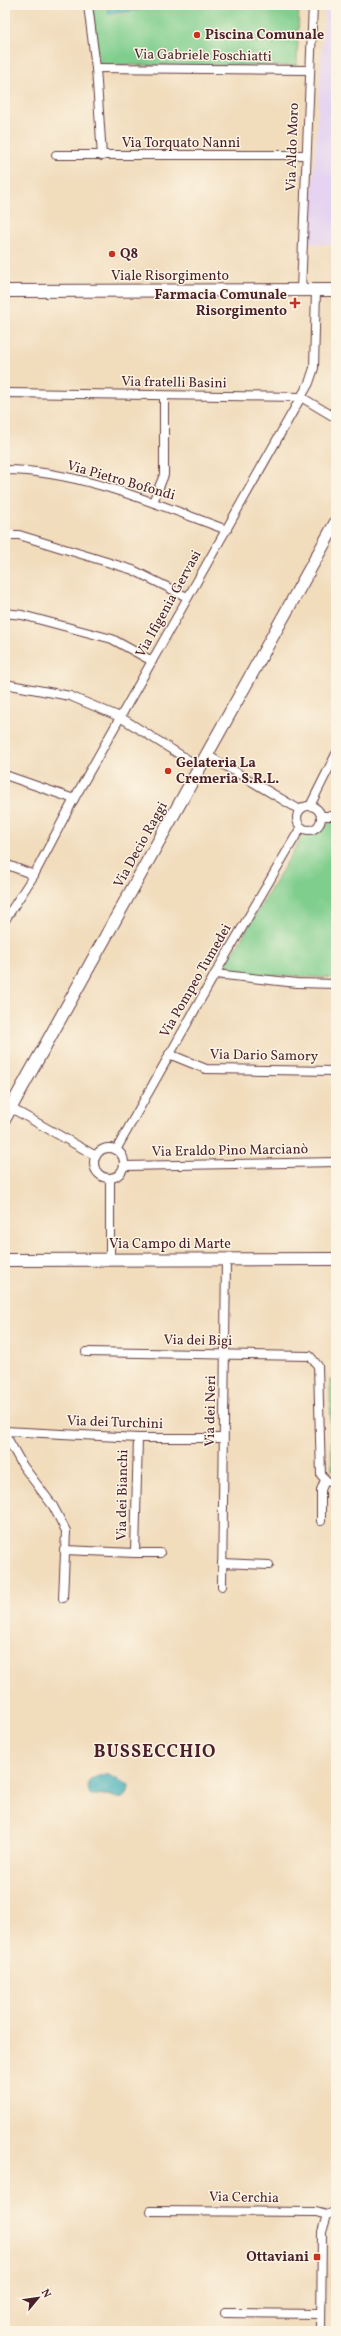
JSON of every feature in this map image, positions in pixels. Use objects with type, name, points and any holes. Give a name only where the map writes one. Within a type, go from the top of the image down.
[{"type":"main road","name":"Viale Risorgimento","points":[[5,291],[336,290]]},
{"type":"main road","name":"Via Decio Raggi","points":[[8,1113],[201,768],[336,522]]},
{"type":"main road","name":"Via Campo di Marte","points":[[5,1260],[336,1259]]},
{"type":"street","points":[[88,5],[96,68],[102,156]]},
{"type":"street","name":"Via Aldo Moro","points":[[301,290],[309,70],[313,5]]},
{"type":"street","name":"Via Gabriele Foschiatti","points":[[96,68],[309,70]]},
{"type":"street","name":"Via Torquato Nanni","points":[[56,155],[306,155]]},
{"type":"street","name":"Via Ifigenia Gervasi","points":[[5,920],[34,875],[74,799],[301,397],[314,368],[316,290]]},
{"type":"street","name":"Via fratelli Basini","points":[[5,393],[301,397]]},
{"type":"street","points":[[153,502],[164,475],[164,396]]},
{"type":"street","points":[[301,397],[336,418]]},
{"type":"street","name":"Via Pietro Bofondi","points":[[5,470],[76,479],[153,502],[227,530]]},
{"type":"street","points":[[5,535],[19,535],[133,570],[187,597]]},
{"type":"street","points":[[5,613],[22,615],[112,639],[152,661]]},
{"type":"street","points":[[5,684],[70,696],[120,717],[201,768]]},
{"type":"street","points":[[300,810],[310,806],[336,754]]},
{"type":"street","points":[[207,755],[300,810]]},
{"type":"street","points":[[5,775],[74,799]]},
{"type":"street","points":[[300,810],[297,821],[301,827],[309,830],[317,827],[321,816],[317,809],[310,806]]},
{"type":"street","points":[[321,816],[336,816]]},
{"type":"street","name":"Via Pompeo Tumedei","points":[[116,1150],[169,1054],[301,827]]},
{"type":"street","points":[[5,864],[34,875]]},
{"type":"street","points":[[215,974],[297,983],[336,984]]},
{"type":"street","name":"Via Dario Samory","points":[[169,1054],[206,1069],[336,1071]]},
{"type":"street","points":[[8,1113],[96,1156]]},
{"type":"street","points":[[107,1148],[116,1150],[123,1157],[124,1166],[119,1175],[110,1178],[98,1173],[94,1164],[96,1156],[107,1148]]},
{"type":"street","name":"Via Eraldo Pino Marcianò","points":[[124,1166],[336,1162]]},
{"type":"street","points":[[110,1178],[110,1259]]},
{"type":"street","name":"Via dei Neri","points":[[222,1586],[226,1259]]},
{"type":"street","name":"Via dei Bigi","points":[[86,1352],[310,1356],[318,1366],[321,1472],[325,1480]]},
{"type":"street","points":[[5,1432],[24,1466],[53,1506],[66,1530],[63,1598]]},
{"type":"street","name":"Via dei Turchini","points":[[5,1432],[138,1438],[223,1438]]},
{"type":"street","name":"Via dei Bianchi","points":[[135,1554],[138,1438]]},
{"type":"street","points":[[321,1521],[321,1490],[325,1480],[336,1484]]},
{"type":"street","name":"Via dei Bianchi","points":[[64,1550],[160,1554]]},
{"type":"street","points":[[222,1564],[269,1565]]},
{"type":"street","name":"Via Cerchia","points":[[151,2210],[316,2212],[327,2215]]},
{"type":"street","points":[[321,2331],[322,2232],[327,2215],[336,2211]]},
{"type":"street","points":[[225,2313],[321,2314]]},
{"type":"shaded area","points":[[325,5],[336,5],[336,245],[309,243]]},
{"type":"green space","name":"Piscina Comunale","points":[[92,5],[299,5],[297,66],[99,65]]},
{"type":"green space","points":[[331,822],[336,822],[336,978],[221,973],[303,835],[317,831]]},
{"type":"green space","points":[[330,1380],[336,1380],[336,1470],[332,1470]]},
{"type":"water","points":[[107,5],[175,5],[108,14]]},
{"type":"water","points":[[104,1774],[110,1775],[129,1786],[126,1796],[120,1798],[105,1795],[90,1795],[87,1786],[90,1779]]},
{"type":"place","name":"Piscina Comunale","points":[[197,35]]},
{"type":"place","name":"Q8","points":[[112,254]]},
{"type":"place","name":"Farmacia Comunale Risorgimento","points":[[295,303]]},
{"type":"place","name":"Gelateria La Cremeria S.R.L.","points":[[168,771]]},
{"type":"place","name":"Ottaviani","points":[[317,2257]]},
{"type":"district","name":"BUSSECCHIO","points":[[155,1752]]}]
